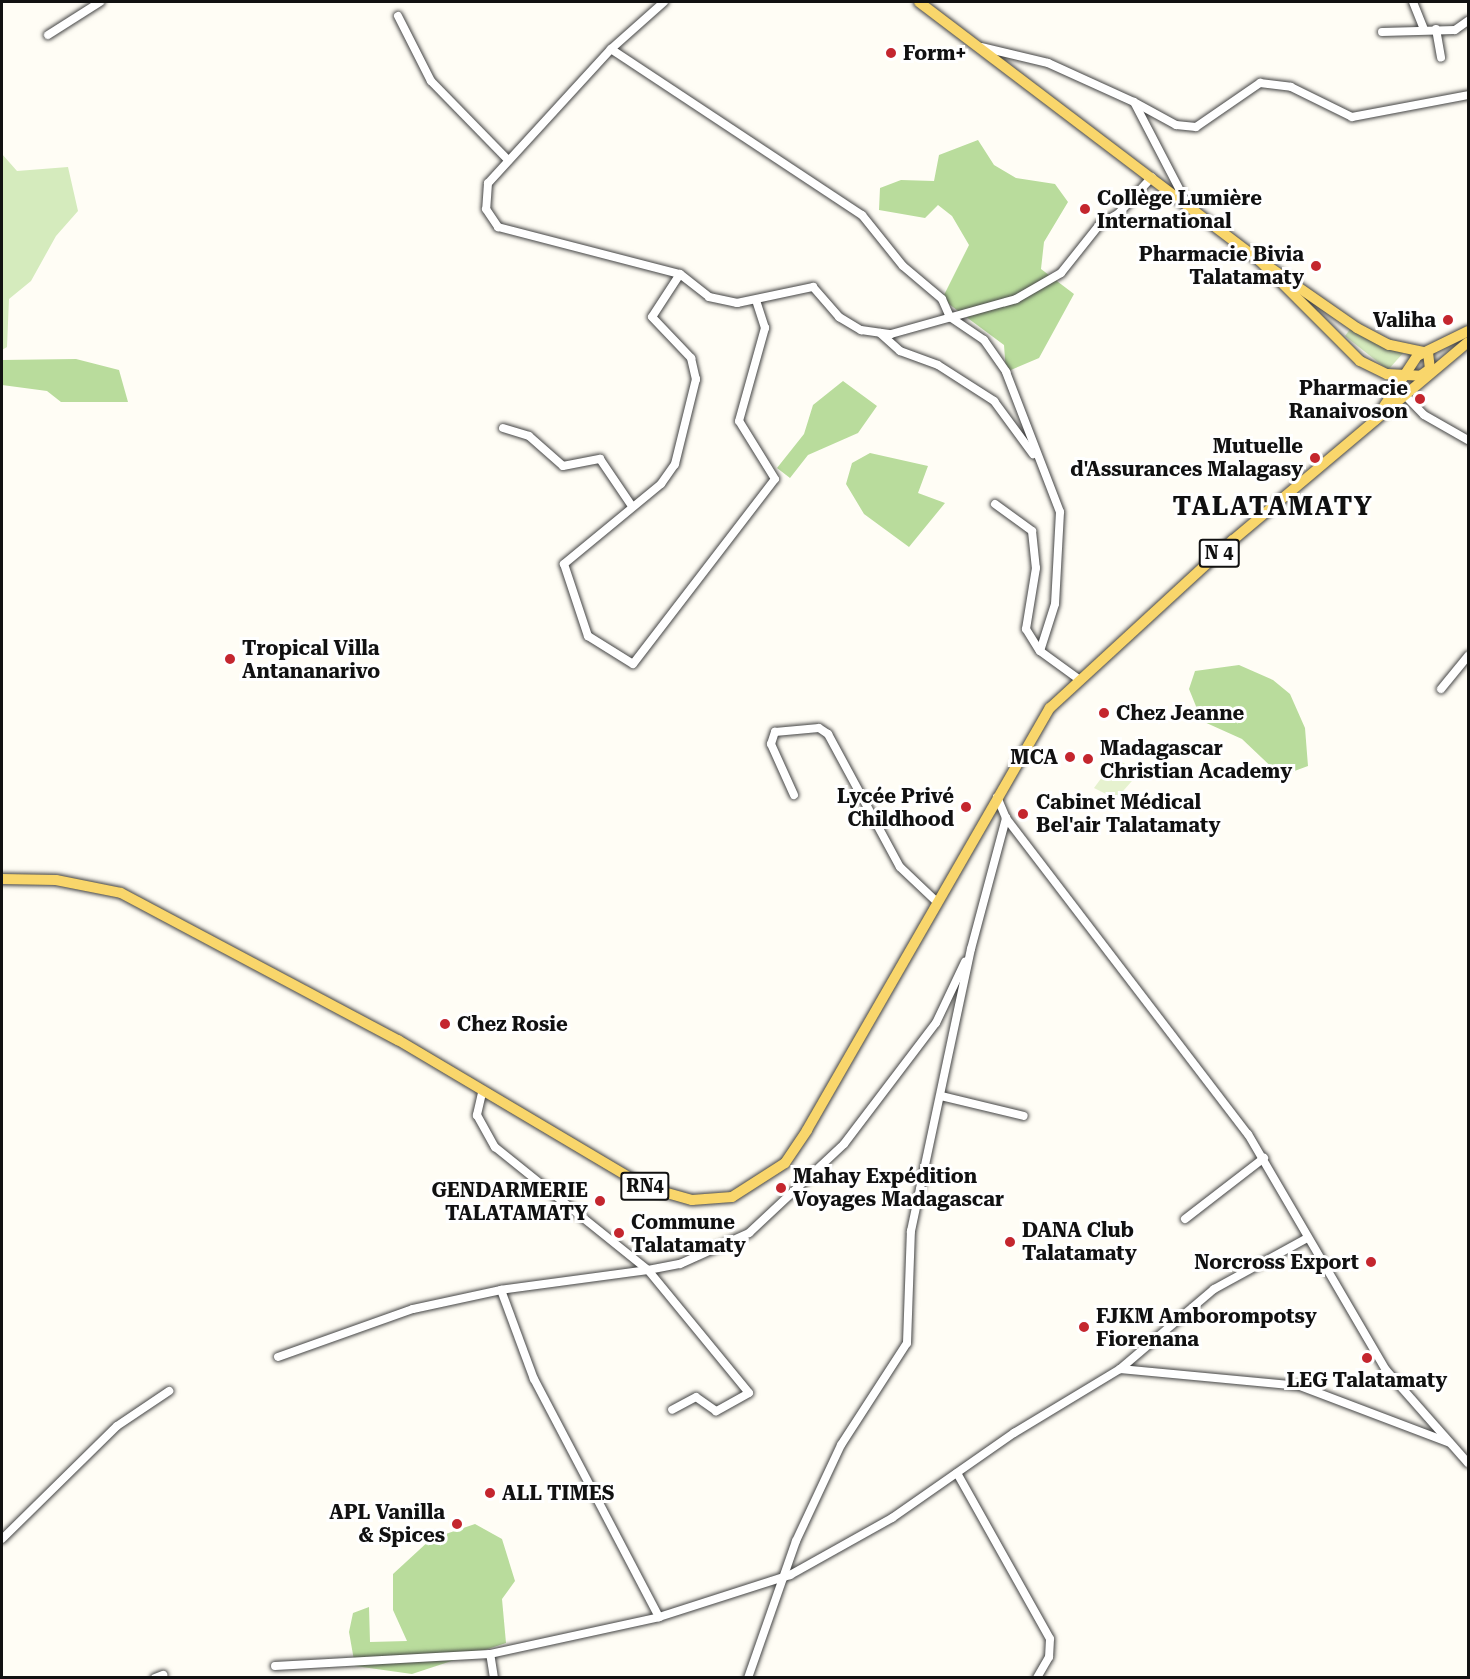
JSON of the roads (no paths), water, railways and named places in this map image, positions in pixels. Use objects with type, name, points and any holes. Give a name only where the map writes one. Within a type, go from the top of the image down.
[{"type":"main road","points":[[919,2],[1186,202],[1259,260],[1348,322],[1389,345],[1425,351],[1431,360],[1427,374],[1399,381],[1387,375],[1338,340],[1259,260]]},
{"type":"main road","points":[[1338,340],[1348,322]]},
{"type":"main road","name":"N 4","points":[[1367,433],[1399,381],[1425,351],[1468,331]]},
{"type":"main road","name":"N 4","points":[[1077,678],[1233,540],[1367,433],[1427,374],[1468,342]]},
{"type":"main road","name":"RN4","points":[[2,879],[56,880],[121,893],[398,1040],[482,1093],[655,1190],[692,1200],[732,1197],[785,1163],[996,797],[1050,708],[1077,678]]},
{"type":"street","points":[[48,35],[100,2]]},
{"type":"street","points":[[664,2],[611,49],[488,183],[486,200],[498,227],[680,274],[709,297],[756,301],[813,287],[839,317],[861,330],[880,333],[1016,299],[1061,273],[1100,224],[1118,214],[1152,177]]},
{"type":"street","points":[[1413,2],[1424,29]]},
{"type":"street","points":[[398,16],[430,81],[508,160]]},
{"type":"street","points":[[1382,32],[1424,29],[1455,30],[1468,21]]},
{"type":"street","points":[[1436,29],[1441,58]]},
{"type":"street","points":[[976,46],[1048,63],[1134,102],[1176,125],[1196,127],[1260,83],[1290,87],[1353,117],[1468,95]]},
{"type":"street","points":[[611,49],[862,215],[903,266],[942,299],[950,317],[984,340],[1006,372],[1035,457],[1060,512],[1055,604],[1040,651]]},
{"type":"street","points":[[1134,102],[1186,202]]},
{"type":"street","points":[[680,274],[652,317],[691,358],[696,379],[675,464],[661,484],[564,564],[588,636],[633,664],[775,479],[739,421],[765,328],[756,301]]},
{"type":"street","points":[[880,333],[900,351],[938,365],[994,401],[1035,457]]},
{"type":"street","points":[[1399,381],[1406,397],[1443,428],[1468,440]]},
{"type":"street","points":[[503,428],[529,436],[563,466],[600,459],[632,506]]},
{"type":"street","points":[[995,504],[1032,531],[1036,567],[1026,629],[1040,651],[1077,678]]},
{"type":"street","points":[[1441,689],[1468,656]]},
{"type":"street","points":[[794,795],[771,744],[776,732],[819,728],[828,734],[900,867],[937,902]]},
{"type":"street","points":[[996,797],[1006,818],[1264,1158],[1307,1238],[1386,1370],[1468,1463]]},
{"type":"street","points":[[748,1677],[781,1575],[841,1445],[907,1342],[911,1231],[971,949],[1006,818]]},
{"type":"street","points":[[278,1357],[413,1309],[501,1290],[680,1264],[749,1233],[844,1144],[936,1023],[971,949]]},
{"type":"street","points":[[482,1093],[477,1115],[495,1147],[648,1270],[749,1393],[716,1411],[696,1397],[672,1410]]},
{"type":"street","points":[[941,1096],[1024,1116]]},
{"type":"street","points":[[1185,1219],[1264,1158]]},
{"type":"street","points":[[275,1666],[490,1654],[659,1617],[781,1575],[790,1575],[892,1518],[957,1473],[1120,1369],[1214,1289],[1307,1238]]},
{"type":"street","points":[[501,1290],[534,1379],[659,1617]]},
{"type":"street","points":[[1120,1369],[1300,1386],[1450,1443]]},
{"type":"street","points":[[2,1539],[117,1426],[169,1391]]},
{"type":"street","points":[[957,1473],[1050,1640],[1049,1657],[1036,1677]]},
{"type":"street","points":[[490,1654],[494,1677]]},
{"type":"place","name":"Form+","points":[[891,53]]},
{"type":"place","name":"Collège Lumière International","points":[[1085,209]]},
{"type":"place","name":"Pharmacie Bivia Talatamaty","points":[[1316,266]]},
{"type":"place","name":"Valiha","points":[[1448,320]]},
{"type":"place","name":"Pharmacie Ranaivoson","points":[[1420,399]]},
{"type":"place","name":"Mutuelle d'Assurances Malagasy","points":[[1315,458]]},
{"type":"place","name":"Tropical Villa Antananarivo","points":[[230,659]]},
{"type":"place","name":"Chez Jeanne","points":[[1104,713]]},
{"type":"place","name":"MCA","points":[[1070,757]]},
{"type":"place","name":"Madagascar Christian Academy","points":[[1088,759]]},
{"type":"place","name":"Lycée Privé Childhood","points":[[966,807]]},
{"type":"place","name":"Cabinet Médical Bel'air Talatamaty","points":[[1023,814]]},
{"type":"place","name":"Chez Rosie","points":[[445,1024]]},
{"type":"place","name":"Mahay Expédition Voyages Madagascar","points":[[781,1188]]},
{"type":"place","name":"GENDARMERIE TALATAMATY","points":[[600,1201]]},
{"type":"place","name":"Commune Talatamaty","points":[[619,1233]]},
{"type":"place","name":"DANA Club Talatamaty","points":[[1010,1242]]},
{"type":"place","name":"Norcross Export","points":[[1371,1262]]},
{"type":"place","name":"FJKM Amborompotsy Fiorenana","points":[[1084,1327]]},
{"type":"place","name":"LEG Talatamaty","points":[[1367,1358]]},
{"type":"place","name":"ALL TIMES","points":[[490,1493]]},
{"type":"place","name":"APL Vanilla & Spices","points":[[457,1524]]},
{"type":"district","name":"TALATAMATY","points":[[1273,507]]}]
